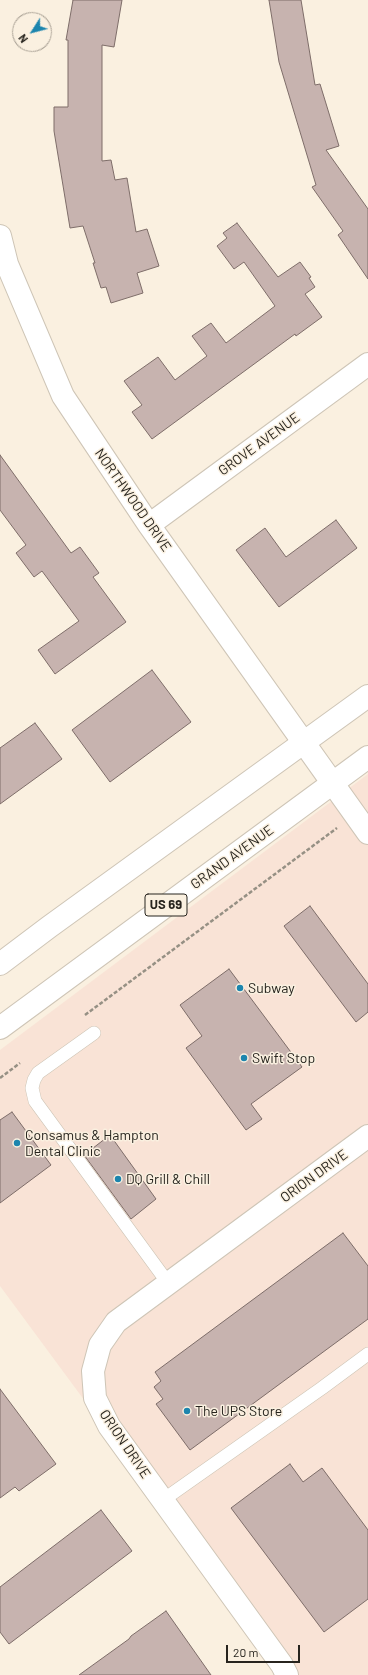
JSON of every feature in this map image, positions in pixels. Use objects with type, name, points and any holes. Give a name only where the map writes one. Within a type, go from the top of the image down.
[{"type":"street","name":"NORTHWOOD DRIVE","points":[[0,236],[7,264],[63,396],[149,525],[368,833]]},
{"type":"street","name":"GROVE AVENUE","points":[[149,525],[368,364]]},
{"type":"street","points":[[0,964],[368,696]]},
{"type":"street","name":"GRAND AVENUE","points":[[0,1028],[368,757]]},
{"type":"street","name":"ORION DRIVE","points":[[287,1675],[282,1665],[109,1426],[95,1398],[92,1371],[100,1344],[116,1322],[368,1136]]},
{"type":"lane","points":[[94,1033],[38,1073],[32,1088],[35,1101],[168,1284]]},
{"type":"lane","points":[[163,1500],[368,1354]]},
{"type":"path","points":[[83,1017],[329,834]]},
{"type":"path","points":[[0,1078],[25,1059]]},
{"type":"shaded area","points":[[368,774],[368,1675],[287,1675],[0,1286],[0,1050]]},
{"type":"building","points":[[73,0],[122,0],[114,47],[102,45],[102,161],[111,160],[115,180],[127,178],[136,232],[147,229],[159,266],[137,273],[143,293],[111,303],[106,287],[101,288],[93,263],[95,263],[83,226],[70,228],[54,131],[54,107],[68,107],[68,40],[66,40]]},
{"type":"building","points":[[269,0],[301,0],[315,85],[320,84],[339,146],[326,150],[368,209],[368,279],[338,235],[343,231],[312,187],[316,185],[279,62]]},
{"type":"building","points":[[237,223],[278,277],[300,262],[311,277],[309,278],[315,287],[305,294],[322,317],[296,336],[295,334],[152,439],[132,412],[142,405],[124,381],[158,357],[175,380],[207,356],[192,336],[211,323],[226,343],[275,306],[244,262],[234,269],[217,246],[227,238],[223,233]]},
{"type":"building","points":[[0,455],[71,553],[80,547],[99,573],[93,577],[126,622],[55,674],[38,650],[79,621],[42,571],[34,577],[16,553],[26,545],[0,510]]},
{"type":"building","points":[[336,520],[357,548],[279,607],[236,550],[265,528],[286,557]]},
{"type":"building","points":[[152,670],[191,722],[110,782],[72,730]]},
{"type":"building","points":[[35,723],[62,759],[0,804],[0,748]]},
{"type":"building","points":[[310,906],[368,984],[368,1012],[356,1022],[284,926]]},
{"type":"building","name":"Swift Stop","points":[[229,969],[302,1067],[251,1104],[262,1119],[246,1130],[186,1048],[202,1036],[180,1005]]},
{"type":"building","name":"Consamus & Hampton Dental Clinic","points":[[12,1112],[51,1165],[0,1203],[0,1120]]},
{"type":"building","name":"DQ Grill & Chill","points":[[110,1135],[156,1199],[131,1219],[84,1155]]},
{"type":"building","points":[[343,1233],[368,1266],[368,1319],[190,1450],[156,1404],[163,1399],[154,1387],[161,1381],[155,1372]]},
{"type":"building","points":[[0,1389],[56,1464],[19,1491],[15,1487],[0,1498]]},
{"type":"building","points":[[290,1464],[303,1482],[322,1468],[368,1530],[368,1599],[324,1632],[231,1508]]},
{"type":"building","points":[[101,1510],[132,1551],[9,1644],[0,1632],[0,1587]]},
{"type":"building","points":[[166,1611],[211,1675],[79,1675],[129,1639]]},
{"type":"place","name":"Subway","points":[[240,988]]},
{"type":"place","name":"Swift Stop","points":[[244,1058]]},
{"type":"place","name":"Consamus & Hampton Dental Clinic","points":[[17,1143]]},
{"type":"place","name":"DQ Grill & Chill","points":[[118,1179]]},
{"type":"place","name":"The UPS Store","points":[[187,1411]]}]
